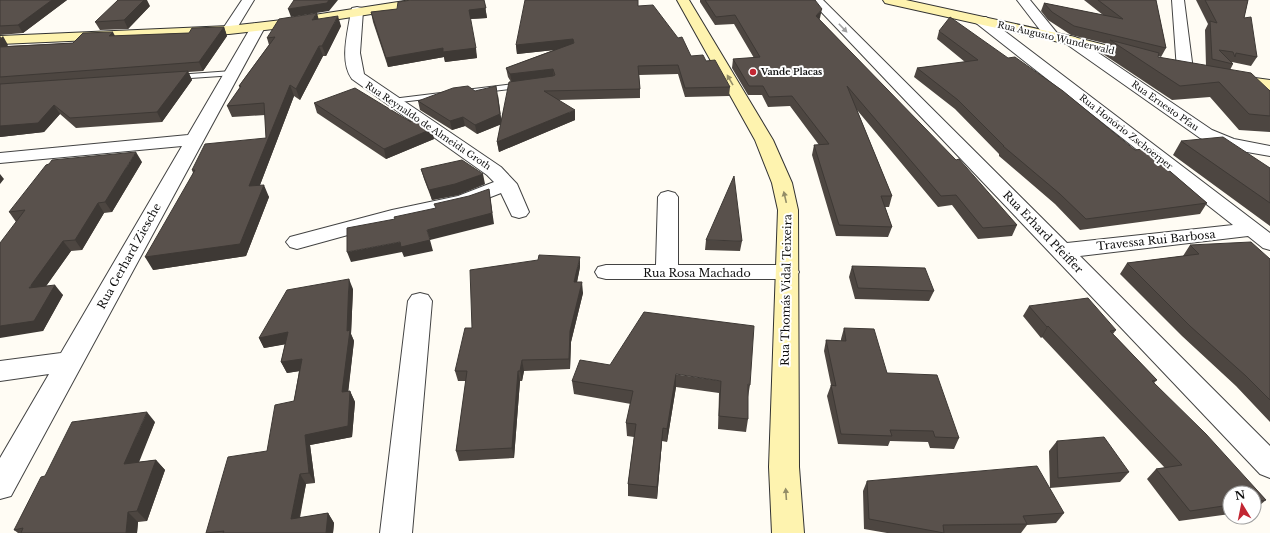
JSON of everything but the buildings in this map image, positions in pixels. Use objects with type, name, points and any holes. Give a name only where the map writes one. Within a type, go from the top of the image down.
[{"type":"main road","points":[[0,40],[229,30],[258,27],[359,6],[435,0]]},
{"type":"main road","name":"Rua Thomás Vidal Teixeira","points":[[683,0],[753,120],[772,156],[782,183],[788,210],[784,466],[788,533]]},
{"type":"main road","name":"Rua Augusto Wunderwald","points":[[889,0],[1070,40],[1147,60]]},
{"type":"main road","points":[[1170,66],[1192,72]]},
{"type":"main road","points":[[1219,78],[1270,85]]},
{"type":"street","points":[[229,30],[248,0]]},
{"type":"street","name":"Rua Erhard Pfeiffer","points":[[816,0],[1270,465]]},
{"type":"street","points":[[1023,0],[1052,36]]},
{"type":"street","points":[[1178,0],[1192,72]]},
{"type":"street","name":"Rua Reynaldo de Almeida Groth","points":[[359,6],[353,54],[354,71],[362,80],[483,162],[507,184],[519,212]]},
{"type":"street","name":"Rua Honório Zschoerper","points":[[981,20],[1270,243]]},
{"type":"street","name":"Rua Gerhard Ziesche","points":[[0,486],[258,27]]},
{"type":"street","name":"Rua Ernesto Pfau","points":[[1070,40],[1206,134],[1230,144],[1270,151]]},
{"type":"street","points":[[0,158],[194,140]]},
{"type":"street","points":[[297,242],[392,216],[463,201],[507,184]]},
{"type":"street","points":[[667,273],[668,197]]},
{"type":"street","name":"Travessa Rui Barbosa","points":[[1061,251],[1252,229]]},
{"type":"street","name":"Rua Rosa Machado","points":[[606,272],[788,272]]},
{"type":"street","points":[[396,533],[420,301]]},
{"type":"street","points":[[0,371],[70,362]]},
{"type":"lane","points":[[170,78],[232,73]]},
{"type":"lane","points":[[392,101],[535,84]]},
{"type":"place","name":"Vande Placas","points":[[753,72]]}]
